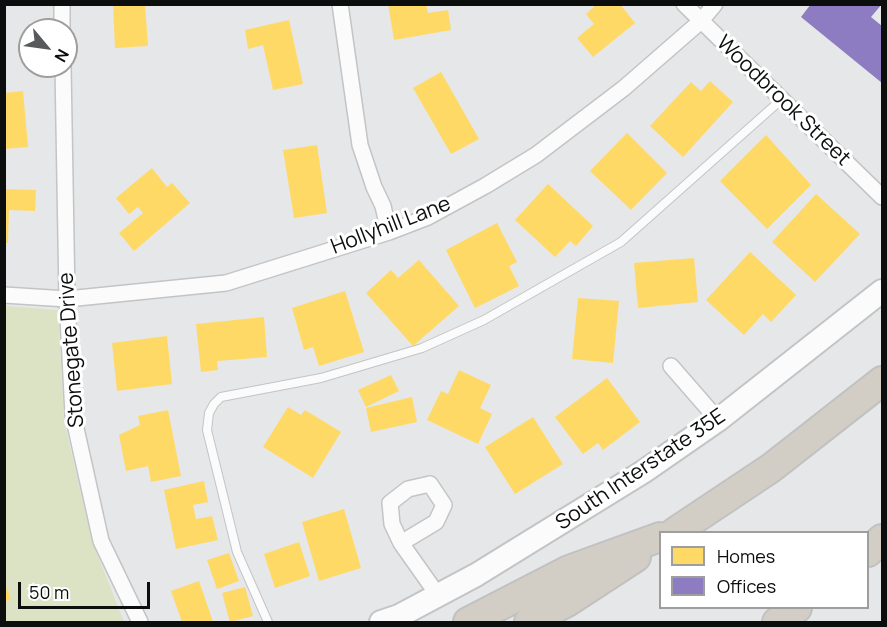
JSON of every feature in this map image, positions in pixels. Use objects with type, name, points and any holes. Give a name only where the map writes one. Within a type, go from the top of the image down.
[{"type":"highway","points":[[675,531],[771,468],[882,381]]},
{"type":"highway","points":[[468,622],[569,570],[659,538]]},
{"type":"highway","points":[[869,550],[882,539]]},
{"type":"highway","points":[[529,622],[567,602],[659,542]]},
{"type":"highway","points":[[777,622],[796,609]]},
{"type":"main road","name":"South Interstate 35E","points":[[381,622],[399,616],[477,575],[643,472],[718,420],[882,291]]},
{"type":"street","points":[[339,4],[360,145],[383,206],[389,232]]},
{"type":"street","name":"Woodbrook Street","points":[[684,4],[882,197]]},
{"type":"street","name":"Hollyhill Lane","points":[[4,295],[67,299],[226,283],[389,232],[428,217],[536,155],[624,88],[701,21],[715,4]]},
{"type":"street","name":"Stonegate Drive","points":[[63,78],[67,299],[73,415],[101,541],[140,622]]},
{"type":"street","points":[[671,366],[718,420]]},
{"type":"street","points":[[401,543],[437,594]]},
{"type":"lane","points":[[268,622],[237,552],[209,442],[207,430],[209,413],[214,404],[221,397],[321,378],[422,348],[484,320],[621,242],[782,99]]},
{"type":"green space","points":[[5,306],[58,310],[64,421],[92,541],[124,622],[5,622]]},
{"type":"building: Homes","points":[[113,4],[145,4],[148,46],[115,48]]},
{"type":"building: Homes","points":[[388,4],[426,4],[428,13],[448,10],[451,30],[394,40]]},
{"type":"building: Homes","points":[[597,4],[620,4],[635,23],[593,57],[577,38],[594,24],[586,14]]},
{"type":"building: Homes","points":[[289,20],[303,84],[273,90],[263,45],[248,49],[245,30]]},
{"type":"building: Homes","points":[[441,72],[479,139],[451,154],[413,88]]},
{"type":"building: Homes","points":[[710,81],[733,102],[683,157],[650,126],[691,82],[701,91]]},
{"type":"building: Homes","points":[[23,91],[28,147],[4,149],[4,93]]},
{"type":"building: Homes","points":[[627,133],[667,173],[631,210],[590,171]]},
{"type":"building: Homes","points":[[766,135],[811,185],[767,229],[720,181]]},
{"type":"building: Homes","points":[[317,145],[327,213],[294,218],[283,150]]},
{"type":"building: Homes","points":[[152,168],[167,187],[172,183],[190,203],[134,251],[119,233],[143,213],[138,207],[129,214],[116,198]]},
{"type":"building: Homes","points":[[548,184],[593,226],[576,246],[570,241],[555,257],[515,220]]},
{"type":"building: Homes","points":[[4,189],[36,190],[35,211],[9,210],[8,243],[4,243]]},
{"type":"building: Homes","points":[[816,194],[860,234],[815,282],[772,242]]},
{"type":"building: Homes","points":[[497,223],[517,262],[509,266],[519,286],[475,308],[446,250]]},
{"type":"building: Homes","points":[[750,252],[796,295],[771,322],[763,314],[744,335],[706,300]]},
{"type":"building: Homes","points":[[694,258],[698,302],[638,308],[634,263]]},
{"type":"building: Homes","points":[[419,260],[459,306],[413,346],[366,293],[391,270],[398,278]]},
{"type":"building: Homes","points":[[345,291],[364,352],[319,366],[313,347],[304,350],[292,308]]},
{"type":"building: Homes","points":[[578,298],[619,301],[613,363],[572,359]]},
{"type":"building: Homes","points":[[264,317],[267,357],[217,361],[218,370],[201,372],[196,324]]},
{"type":"building: Homes","points":[[167,336],[172,384],[117,391],[112,343]]},
{"type":"building: Homes","points":[[459,370],[491,385],[480,408],[492,414],[478,444],[427,420],[441,391],[448,394]]},
{"type":"building: Homes","points":[[391,375],[399,391],[366,407],[358,390]]},
{"type":"building: Homes","points":[[607,378],[640,422],[603,450],[598,443],[583,454],[555,417]]},
{"type":"building: Homes","points":[[412,397],[417,422],[371,432],[366,408]]},
{"type":"building: Homes","points":[[288,407],[301,415],[305,410],[341,432],[313,478],[263,447]]},
{"type":"building: Homes","points":[[168,410],[181,476],[151,482],[148,466],[126,471],[119,435],[140,425],[138,416]]},
{"type":"building: Homes","points":[[533,417],[563,464],[515,494],[485,447]]},
{"type":"building: Homes","points":[[204,481],[208,502],[193,505],[196,519],[212,516],[218,540],[176,549],[164,490]]},
{"type":"building: Homes","points":[[344,509],[361,568],[319,581],[302,522]]},
{"type":"building: Homes","points":[[299,542],[310,576],[275,588],[264,554]]},
{"type":"building: Homes","points":[[229,553],[239,581],[217,589],[207,560]]},
{"type":"building: Homes","points":[[199,581],[213,622],[182,622],[171,591]]},
{"type":"building: Homes","points":[[4,582],[11,599],[4,602]]},
{"type":"building: Homes","points":[[245,587],[253,616],[230,622],[222,593]]},
{"type":"building: Offices","points":[[811,4],[882,4],[871,17],[882,26],[882,83],[801,17]]}]
